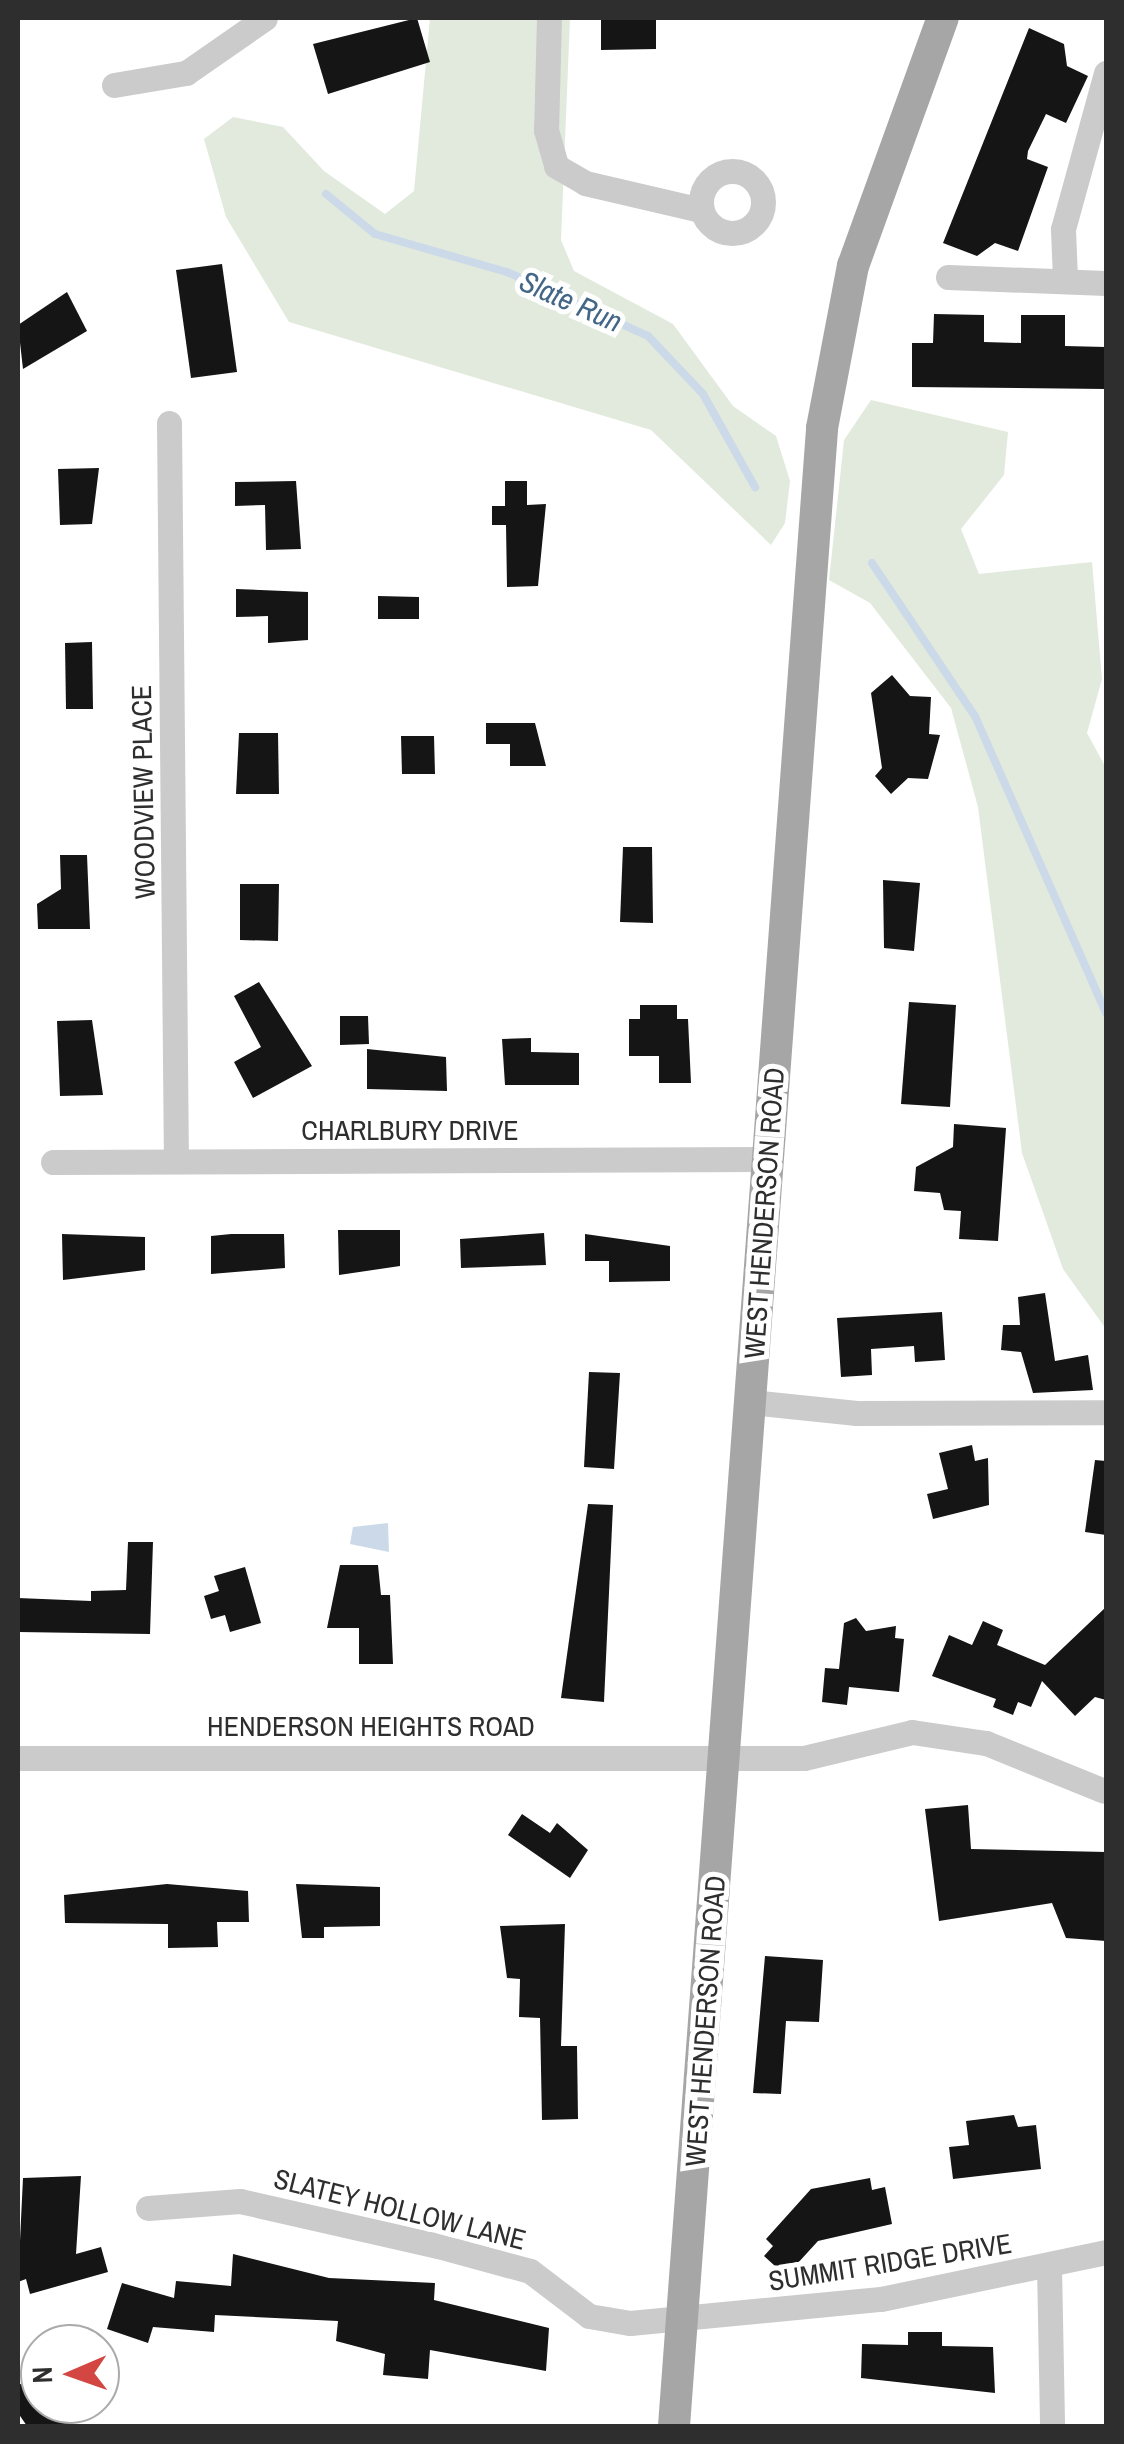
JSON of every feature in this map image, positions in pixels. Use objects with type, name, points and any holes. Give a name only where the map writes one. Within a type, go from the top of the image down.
[{"type":"main road","name":"WEST HENDERSON ROAD","points":[[674,2426],[830,376],[870,210],[943,18]]},
{"type":"street","points":[[114,84],[186,73],[265,18]]},
{"type":"street","points":[[549,18],[546,130],[556,166],[585,183],[702,210]]},
{"type":"street","points":[[1064,279],[1063,229],[1106,74]]},
{"type":"street","points":[[948,277],[1106,283]]},
{"type":"street","name":"WOODVIEW PLACE","points":[[169,423],[176,1161]]},
{"type":"street","name":"CHARLBURY DRIVE","points":[[52,1162],[768,1159]]},
{"type":"street","points":[[750,1402],[856,1413],[1106,1412]]},
{"type":"street","name":"HENDERSON HEIGHTS ROAD","points":[[18,1758],[804,1758],[912,1732],[986,1743],[1104,1791]]},
{"type":"street","name":"SLATEY HOLLOW LANE","points":[[148,2208],[240,2201],[530,2271],[589,2316],[682,2323]]},
{"type":"street","name":"SUMMIT RIDGE DRIVE","points":[[682,2323],[881,2299],[1106,2252]]},
{"type":"street","points":[[1050,2266],[1052,2426]]},
{"type":"shaded area","points":[[430,18],[570,18],[561,240],[574,271],[673,324],[733,406],[776,436],[790,481],[785,523],[771,545],[651,430],[289,322],[226,217],[204,139],[233,117],[283,127],[324,171],[385,214],[414,191]]},
{"type":"shaded area","points":[[871,400],[1008,432],[1004,475],[961,529],[979,574],[1092,562],[1102,679],[1087,733],[1106,768],[1106,1329],[1063,1269],[1022,1153],[978,807],[951,708],[870,603],[829,580],[844,440]]},
{"type":"water","points":[[388,1523],[389,1552],[350,1544],[353,1527]]},
{"type":"building","points":[[417,18],[430,62],[328,94],[313,44]]},
{"type":"building","points":[[601,18],[656,18],[656,49],[601,50]]},
{"type":"building","points":[[1029,28],[1064,44],[1067,66],[1088,76],[1066,123],[1046,114],[1028,151],[1027,159],[1048,167],[1018,251],[995,243],[977,256],[943,243]]},
{"type":"building","points":[[222,264],[237,372],[191,378],[176,270]]},
{"type":"building","points":[[67,292],[87,331],[23,369],[18,325]]},
{"type":"building","points":[[934,314],[984,315],[984,342],[1021,343],[1021,315],[1065,315],[1065,346],[1106,347],[1106,389],[912,387],[912,343],[933,343]]},
{"type":"building","points":[[99,468],[92,524],[60,525],[58,469]]},
{"type":"building","points":[[296,481],[301,549],[266,550],[265,505],[235,506],[235,482]]},
{"type":"building","points":[[505,481],[527,481],[527,505],[546,504],[538,586],[507,587],[506,525],[492,525],[492,506],[505,506]]},
{"type":"building","points":[[236,589],[308,592],[308,640],[268,643],[268,616],[236,617]]},
{"type":"building","points":[[378,596],[419,597],[419,619],[378,619]]},
{"type":"building","points":[[92,642],[93,709],[66,709],[65,643]]},
{"type":"building","points":[[892,675],[910,696],[931,697],[929,734],[940,735],[928,779],[908,778],[891,794],[875,776],[882,768],[871,693]]},
{"type":"building","points":[[486,723],[535,723],[546,766],[510,766],[510,744],[486,744]]},
{"type":"building","points":[[239,733],[278,733],[279,794],[236,794]]},
{"type":"building","points":[[401,736],[434,736],[435,774],[402,774]]},
{"type":"building","points":[[623,847],[652,847],[653,923],[620,922]]},
{"type":"building","points":[[60,855],[87,855],[90,929],[38,929],[37,904],[61,889]]},
{"type":"building","points":[[883,880],[920,883],[914,951],[884,948]]},
{"type":"building","points":[[240,884],[279,884],[278,941],[240,940]]},
{"type":"building","points":[[259,982],[312,1066],[253,1098],[234,1062],[261,1047],[234,996]]},
{"type":"building","points":[[909,1002],[956,1005],[950,1107],[901,1104]]},
{"type":"building","points":[[640,1005],[677,1005],[677,1019],[688,1019],[691,1083],[659,1083],[659,1056],[629,1056],[629,1019],[640,1019]]},
{"type":"building","points":[[340,1016],[368,1016],[369,1044],[340,1045]]},
{"type":"building","points":[[92,1020],[103,1095],[60,1096],[57,1021]]},
{"type":"building","points":[[531,1038],[531,1052],[579,1053],[579,1085],[505,1085],[502,1039]]},
{"type":"building","points":[[367,1049],[446,1057],[447,1091],[367,1089]]},
{"type":"building","points":[[954,1124],[1006,1128],[998,1241],[959,1239],[961,1211],[944,1210],[940,1193],[914,1191],[916,1167],[953,1147]]},
{"type":"building","points":[[338,1230],[400,1230],[400,1266],[339,1275]]},
{"type":"building","points":[[544,1233],[546,1265],[461,1268],[460,1239]]},
{"type":"building","points":[[62,1234],[145,1237],[145,1270],[63,1280]]},
{"type":"building","points":[[284,1234],[285,1268],[211,1274],[211,1236]]},
{"type":"building","points":[[585,1234],[670,1246],[670,1281],[609,1282],[609,1261],[585,1261]]},
{"type":"building","points":[[1045,1293],[1055,1361],[1088,1355],[1093,1390],[1033,1393],[1021,1352],[1001,1350],[1003,1325],[1020,1325],[1018,1297]]},
{"type":"building","points":[[942,1312],[945,1360],[915,1362],[914,1346],[871,1349],[872,1375],[841,1377],[837,1318]]},
{"type":"building","points":[[589,1372],[620,1373],[614,1469],[584,1467]]},
{"type":"building","points":[[972,1445],[975,1461],[988,1458],[989,1505],[933,1519],[927,1494],[948,1489],[939,1453]]},
{"type":"building","points":[[1095,1460],[1106,1461],[1106,1535],[1085,1532]]},
{"type":"building","points":[[588,1504],[613,1505],[604,1702],[561,1698]]},
{"type":"building","points":[[128,1542],[153,1542],[150,1634],[18,1632],[18,1598],[91,1601],[91,1591],[126,1590]]},
{"type":"building","points":[[340,1565],[378,1565],[381,1595],[390,1595],[393,1664],[359,1664],[359,1628],[327,1628]]},
{"type":"building","points":[[245,1567],[261,1623],[230,1632],[225,1615],[211,1619],[204,1596],[219,1591],[214,1576]]},
{"type":"building","points":[[1106,1607],[1106,1700],[1095,1697],[1075,1716],[1042,1681],[1031,1707],[1018,1702],[1013,1715],[993,1707],[996,1699],[932,1676],[949,1635],[972,1645],[983,1621],[1003,1630],[997,1645],[1045,1665]]},
{"type":"building","points":[[856,1618],[866,1631],[896,1626],[895,1638],[904,1639],[899,1692],[849,1687],[847,1705],[822,1702],[825,1668],[839,1669],[844,1623]]},
{"type":"building","points":[[968,1805],[971,1849],[1106,1852],[1106,1941],[1066,1938],[1052,1903],[939,1921],[925,1809]]},
{"type":"building","points":[[522,1814],[550,1833],[557,1823],[588,1850],[570,1878],[508,1835]]},
{"type":"building","points":[[167,1884],[248,1891],[249,1922],[217,1922],[218,1947],[168,1948],[168,1924],[65,1923],[64,1895]]},
{"type":"building","points":[[296,1884],[380,1887],[380,1926],[324,1927],[324,1938],[302,1938]]},
{"type":"building","points":[[565,1924],[561,2046],[577,2046],[578,2119],[542,2120],[540,2018],[519,2017],[520,1979],[507,1978],[500,1926]]},
{"type":"building","points":[[765,1956],[823,1960],[819,2022],[786,2021],[781,2094],[753,2093]]},
{"type":"building","points":[[1014,2115],[1018,2127],[1036,2125],[1041,2169],[953,2179],[949,2147],[969,2145],[966,2121]]},
{"type":"building","points":[[81,2176],[76,2254],[101,2247],[108,2272],[30,2294],[26,2279],[18,2282],[23,2178]]},
{"type":"building","points":[[870,2178],[872,2190],[885,2187],[892,2224],[818,2241],[786,2276],[764,2256],[773,2246],[766,2239],[811,2189]]},
{"type":"building","points":[[233,2254],[329,2278],[435,2283],[434,2300],[549,2328],[546,2371],[430,2350],[428,2379],[383,2375],[385,2354],[336,2341],[338,2321],[215,2315],[214,2332],[153,2327],[148,2343],[120,2333],[120,2324],[109,2324],[122,2283],[174,2298],[176,2281],[231,2286]]},
{"type":"building","points":[[908,2332],[942,2332],[942,2346],[993,2347],[995,2393],[861,2378],[862,2344],[908,2345]]},
{"type":"building","points":[[26,2424],[72,2426],[27,2426]]},
{"type":"waterway","name":"Slate Run","points":[[326,194],[375,234],[507,272],[648,336],[703,394],[755,487]]},
{"type":"waterway","name":"Slate Run","points":[[872,563],[975,716],[1106,1013]]}]
